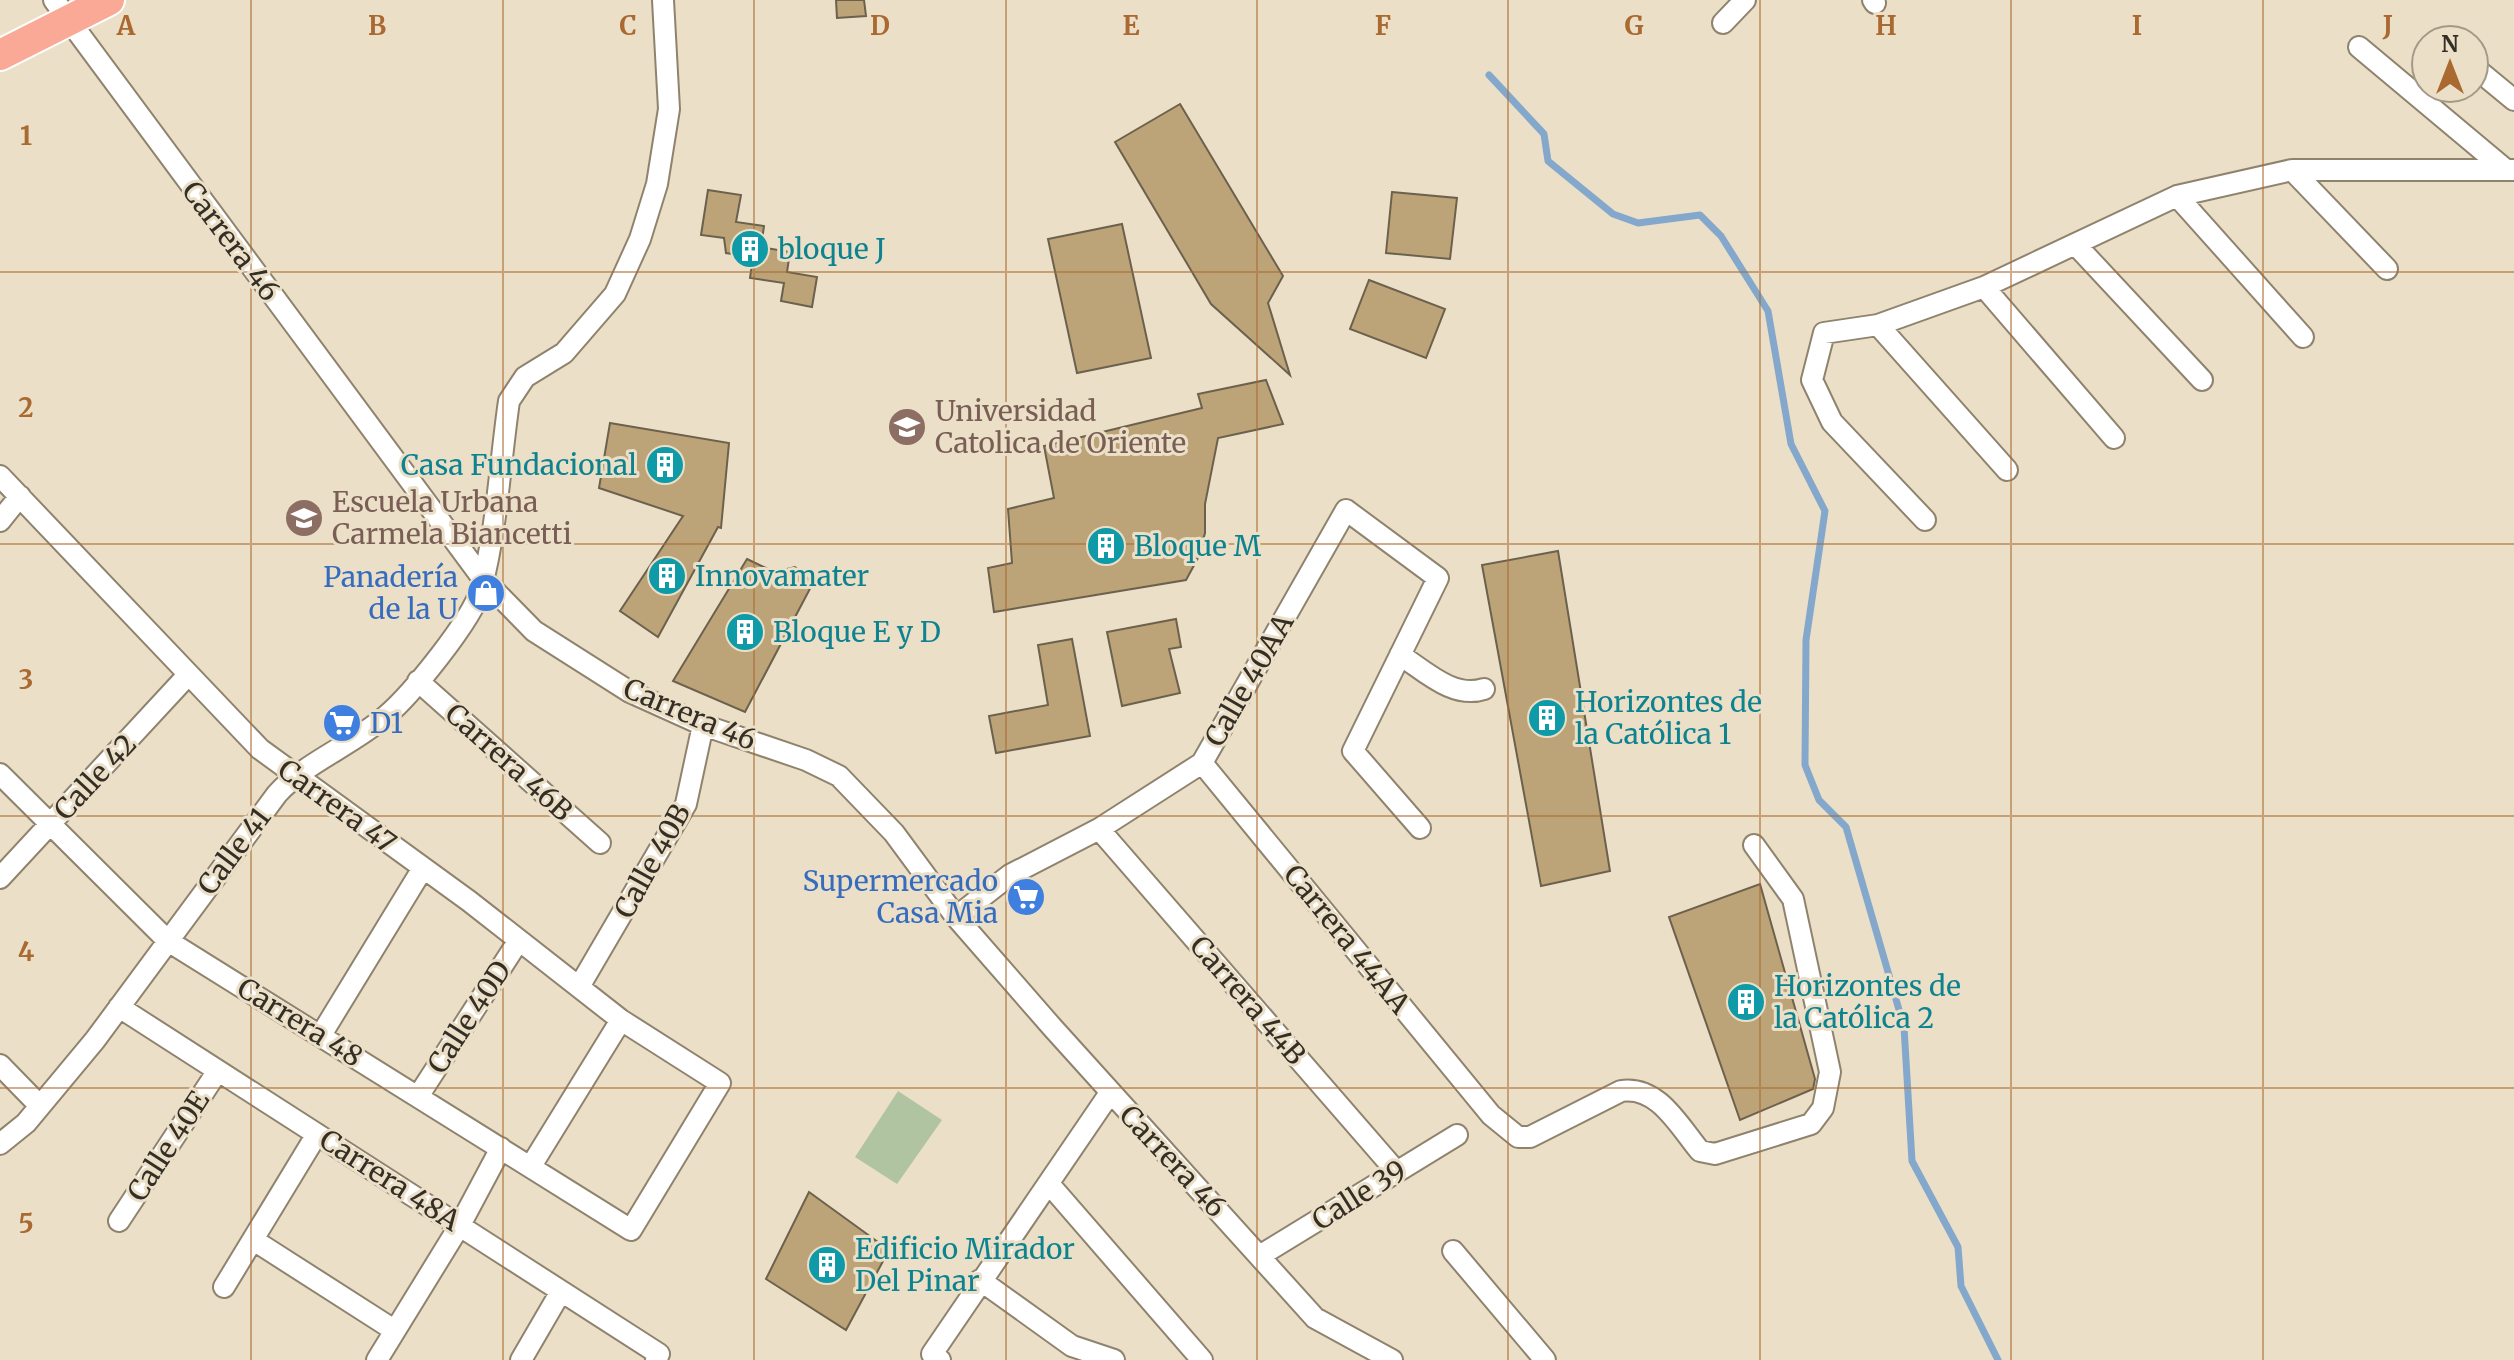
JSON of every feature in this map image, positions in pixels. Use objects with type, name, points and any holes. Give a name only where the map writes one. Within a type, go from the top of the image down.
[{"type":"main road","points":[[0,55],[61,11],[109,0]]},
{"type":"street","name":"Calle 41","points":[[0,1144],[40,1106],[119,1007],[237,845],[294,776],[362,737],[392,711],[472,610],[483,579],[509,401],[525,377],[564,353],[615,294],[640,239],[657,184],[669,109],[663,0]]},
{"type":"street","points":[[1723,23],[1745,0]]},
{"type":"street","name":"Carrera 46","points":[[61,11],[483,579],[534,631],[630,692],[703,725],[806,760],[839,776],[894,833],[956,917],[1110,1093],[1261,1255],[1315,1318],[1392,1360]]},
{"type":"street","points":[[2359,47],[2510,170]]},
{"type":"street","points":[[2490,80],[2514,100]]},
{"type":"street","points":[[1925,520],[1832,422],[1812,380],[1824,333],[1878,325],[1984,287],[2177,196],[2292,170],[2510,170]]},
{"type":"street","points":[[2292,170],[2387,269]]},
{"type":"street","points":[[2177,196],[2303,337]]},
{"type":"street","points":[[2075,244],[2202,380]]},
{"type":"street","points":[[1984,287],[2114,438]]},
{"type":"street","points":[[1878,325],[2007,470]]},
{"type":"street","name":"Carrera 47","points":[[0,476],[260,749],[519,940],[621,1020],[720,1083],[631,1230]]},
{"type":"street","points":[[0,521],[20,496]]},
{"type":"street","name":"Calle 40AA","points":[[956,917],[1010,875],[1099,829],[1202,763],[1346,510],[1438,578],[1400,655]]},
{"type":"street","points":[[1420,828],[1353,751],[1400,655],[1458,691],[1470,693],[1484,689]]},
{"type":"street","name":"Calle 42","points":[[0,878],[188,675]]},
{"type":"street","name":"Carrera 46B","points":[[418,681],[600,843]]},
{"type":"street","name":"Calle 40B","points":[[579,987],[686,804],[703,725]]},
{"type":"street","name":"Carrera 44AA","points":[[1202,763],[1491,1115],[1511,1134],[1530,1137],[1621,1091],[1631,1089],[1656,1099],[1700,1151],[1715,1154],[1811,1124],[1823,1108],[1830,1072],[1793,899],[1754,845]]},
{"type":"street","name":"Carrera 48","points":[[0,774],[168,941],[631,1230]]},
{"type":"street","name":"Carrera 44B","points":[[1099,829],[1396,1171]]},
{"type":"street","points":[[321,1035],[423,868]]},
{"type":"street","name":"Calle 40D","points":[[419,1095],[519,940]]},
{"type":"street","name":"Carrera 48A","points":[[119,1007],[460,1225],[657,1357]]},
{"type":"street","points":[[531,1166],[621,1020]]},
{"type":"street","points":[[0,1065],[40,1106]]},
{"type":"street","name":"Calle 40E","points":[[119,1221],[217,1072]]},
{"type":"street","points":[[936,1357],[980,1280],[1050,1185],[1110,1093]]},
{"type":"street","points":[[224,1287],[255,1241],[317,1134]]},
{"type":"street","name":"Calle 39","points":[[1261,1255],[1457,1135]]},
{"type":"street","points":[[377,1360],[460,1225],[501,1148]]},
{"type":"street","points":[[1050,1185],[1202,1360]]},
{"type":"street","points":[[255,1241],[394,1330]]},
{"type":"street","points":[[1453,1251],[1545,1360]]},
{"type":"street","points":[[980,1280],[1072,1346],[1114,1360]]},
{"type":"street","points":[[521,1360],[560,1293]]},
{"type":"green space","points":[[898,1091],[942,1120],[897,1184],[855,1157]]},
{"type":"building","points":[[836,0],[864,0],[866,16],[837,18]]},
{"type":"building","points":[[1180,104],[1283,276],[1268,303],[1290,375],[1211,304],[1115,142]]},
{"type":"building","name":"bloque J","points":[[708,190],[741,195],[736,222],[764,226],[761,247],[790,252],[787,272],[817,277],[812,307],[781,301],[784,283],[750,278],[753,257],[726,253],[724,238],[701,235]]},
{"type":"building","points":[[1392,192],[1457,198],[1450,259],[1386,253]]},
{"type":"building","points":[[1122,224],[1151,358],[1077,373],[1048,239]]},
{"type":"building","points":[[1369,280],[1445,309],[1426,358],[1350,329]]},
{"type":"building","name":"Bloque M","points":[[1266,380],[1283,424],[1218,438],[1205,504],[1205,533],[1198,558],[1186,580],[994,612],[988,568],[1012,563],[1008,509],[1054,498],[1044,446],[1202,408],[1198,394]]},
{"type":"building","name":"Casa Fundacional","points":[[610,423],[729,443],[721,528],[718,527],[658,637],[620,611],[683,516],[599,488]]},
{"type":"building","name":"Horizontes de la Católica 1","points":[[1558,551],[1610,871],[1541,886],[1482,565]]},
{"type":"building","name":"Bloque E y D","points":[[747,559],[774,572],[795,567],[813,583],[745,712],[673,681]]},
{"type":"building","points":[[1176,619],[1181,647],[1169,649],[1180,693],[1122,706],[1107,632]]},
{"type":"building","points":[[1072,639],[1090,736],[996,753],[989,716],[1048,705],[1038,645]]},
{"type":"building","name":"Horizontes de la Católica 2","points":[[1760,884],[1815,1079],[1813,1089],[1740,1120],[1669,917]]},
{"type":"building","name":"Edificio Mirador Del Pinar","points":[[809,1192],[889,1250],[846,1330],[766,1279]]},
{"type":"waterway","points":[[1489,75],[1544,134],[1548,161],[1613,214],[1638,223],[1700,215],[1721,236],[1768,311],[1791,444],[1825,511],[1806,640],[1805,765],[1819,800],[1846,827],[1904,1027],[1912,1161],[1958,1247],[1961,1286],[1998,1360]]},
{"type":"place","name":"bloque J","points":[[750,249]]},
{"type":"place","name":"Universidad Catolica de Oriente","points":[[907,427]]},
{"type":"place","name":"Casa Fundacional","points":[[665,465]]},
{"type":"place","name":"Escuela Urbana Carmela Biancetti","points":[[304,518]]},
{"type":"place","name":"Bloque M","points":[[1106,546]]},
{"type":"place","name":"Innovamater","points":[[667,576]]},
{"type":"place","name":"Panadería de la U","points":[[486,593]]},
{"type":"place","name":"Bloque E y D","points":[[745,632]]},
{"type":"place","name":"Horizontes de la Católica 1","points":[[1547,718]]},
{"type":"place","name":"D1","points":[[342,723]]},
{"type":"place","name":"Supermercado Casa Mia","points":[[1026,897]]},
{"type":"place","name":"Horizontes de la Católica 2","points":[[1746,1002]]},
{"type":"place","name":"Edificio Mirador Del Pinar","points":[[827,1265]]}]
